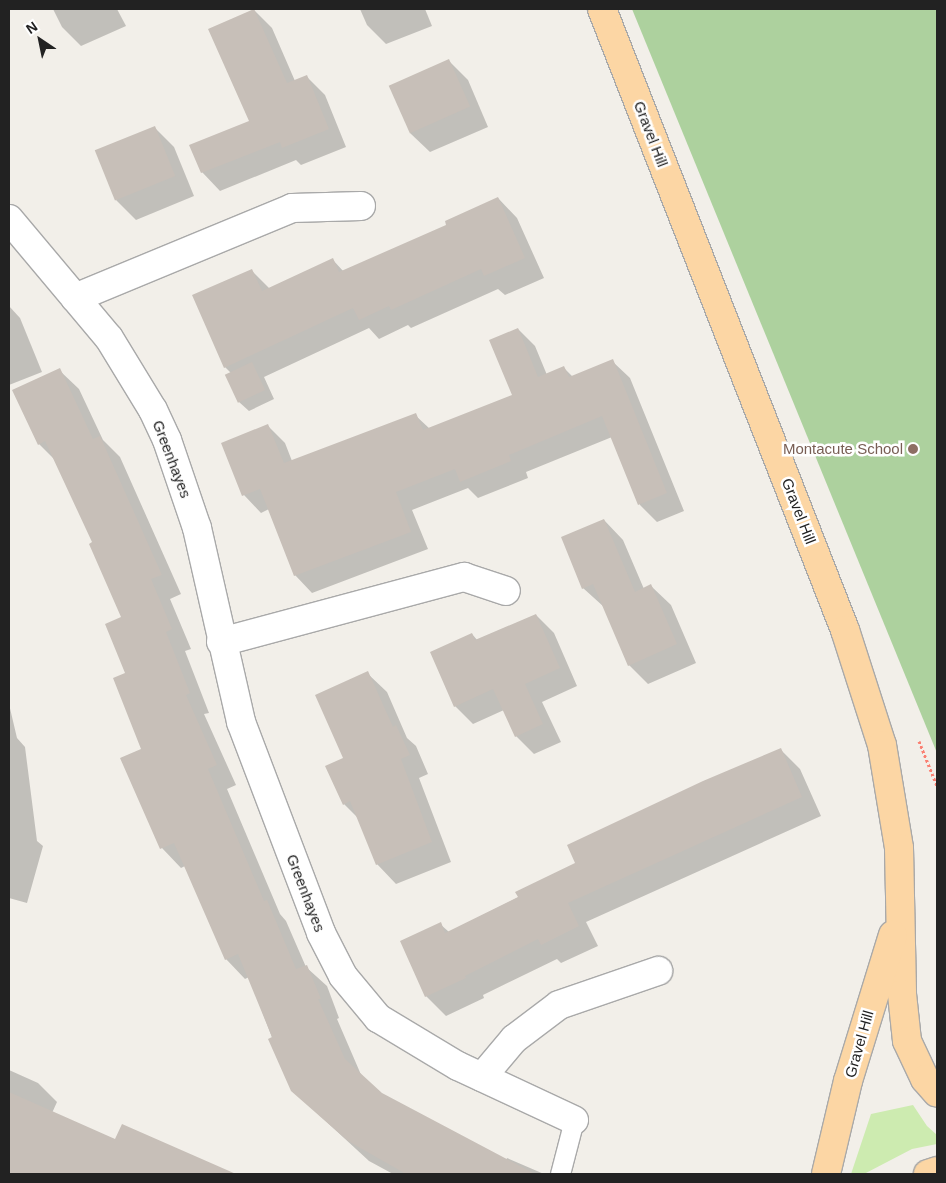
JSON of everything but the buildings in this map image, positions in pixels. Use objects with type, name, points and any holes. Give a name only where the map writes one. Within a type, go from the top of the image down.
[{"type":"main road","name":"Gravel Hill","points":[[602,9],[845,630],[882,745],[899,848],[902,994],[907,1040],[925,1079],[937,1094]]},
{"type":"main road","name":"Gravel Hill","points":[[826,1174],[869,1008],[900,916]]},
{"type":"main road","points":[[928,1174],[937,1170]]},
{"type":"street","points":[[75,298],[292,208],[361,206]]},
{"type":"street","name":"Greenhayes","points":[[9,219],[109,338],[153,410],[167,440],[196,528],[241,722],[320,933],[343,976],[378,1018],[458,1066],[574,1120]]},
{"type":"street","points":[[221,642],[464,577],[506,591]]},
{"type":"street","points":[[482,1077],[514,1039],[559,1005],[658,971]]},
{"type":"lane","points":[[560,1174],[574,1120]]},
{"type":"green space","points":[[632,9],[937,9],[937,753]]},
{"type":"green space","points":[[913,1105],[927,1126],[937,1135],[937,1144],[912,1149],[864,1174],[851,1174],[871,1114]]},
{"type":"place","name":"Montacute School","points":[[913,449]]}]
